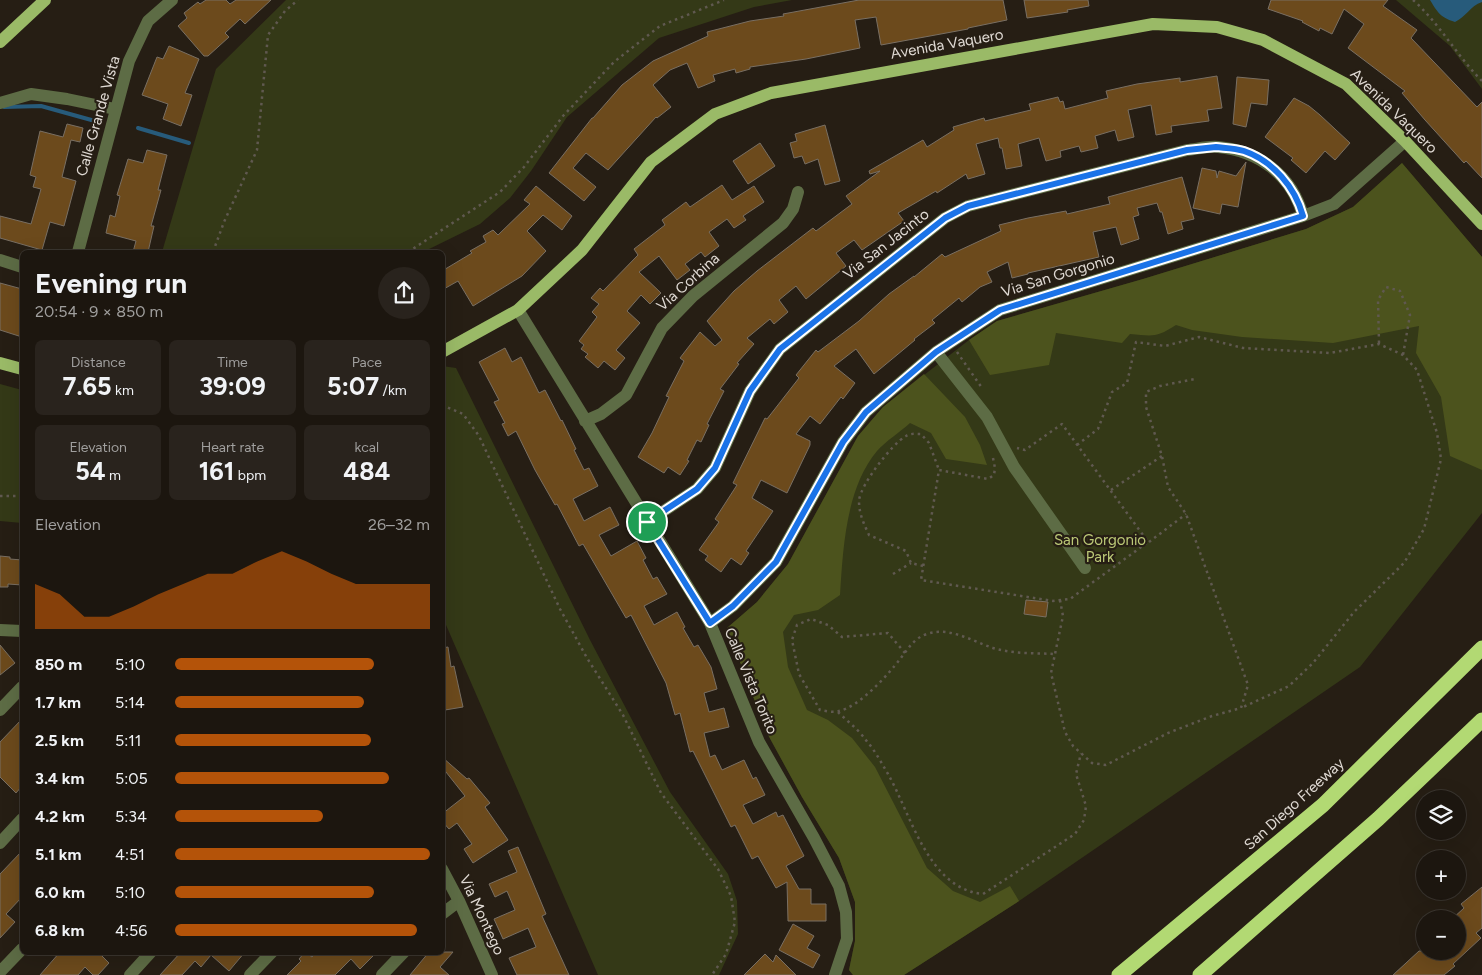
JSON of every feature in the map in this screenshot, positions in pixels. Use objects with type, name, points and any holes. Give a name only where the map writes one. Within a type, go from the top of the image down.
[{"type":"highway","name":"San Diego Freeway","points":[[1120,975],[1323,805],[1482,648]]},
{"type":"highway","points":[[1200,975],[1378,820],[1482,720]]},
{"type":"main road","points":[[0,42],[44,0]]},
{"type":"main road","name":"Avenida Vaquero","points":[[445,350],[518,310],[582,250],[651,162],[715,114],[771,92],[1154,24],[1217,28],[1263,40],[1346,84],[1406,142],[1482,224]]},
{"type":"main road","points":[[0,363],[20,369]]},
{"type":"street","name":"Calle Grande Vista","points":[[79,250],[129,61],[148,21],[172,0]]},
{"type":"street","points":[[0,102],[31,94],[67,99],[115,110]]},
{"type":"street","name":"Via San Gorgonio","points":[[710,623],[733,606],[776,562],[843,442],[866,412],[936,352],[1000,310],[1303,216],[1334,204],[1406,142]]},
{"type":"street","name":"Via San Jacinto","points":[[647,522],[697,489],[715,468],[750,391],[780,349],[945,218],[968,206],[1187,150],[1216,147],[1244,151],[1264,161],[1280,175],[1299,201],[1303,216]]},
{"type":"street","name":"Via Corbina","points":[[586,421],[600,414],[626,395],[662,328],[693,296],[783,223],[793,209],[798,192]]},
{"type":"street","points":[[0,260],[20,266]]},
{"type":"street","name":"Calle Vista Torito","points":[[518,310],[710,623],[759,742],[839,886],[846,912],[847,939],[835,975]]},
{"type":"street","points":[[936,352],[987,417],[1014,467],[1084,568]]},
{"type":"street","points":[[0,630],[20,631]]},
{"type":"street","points":[[0,710],[20,689]]},
{"type":"street","points":[[0,843],[20,822]]},
{"type":"street","name":"Via Montego","points":[[445,874],[460,901],[492,975]]},
{"type":"street","points":[[445,912],[460,901]]},
{"type":"street","points":[[0,972],[20,951]]},
{"type":"street","points":[[130,975],[148,955]]},
{"type":"street","points":[[250,975],[269,955]]},
{"type":"street","points":[[382,975],[401,955]]},
{"type":"path","points":[[215,250],[224,222],[256,150],[268,35],[285,11],[298,0]]},
{"type":"path","points":[[411,250],[500,192],[524,166],[563,116],[614,62],[660,26],[724,0]]},
{"type":"path","points":[[1413,0],[1446,36],[1472,72],[1482,81]]},
{"type":"path","points":[[1379,344],[1378,300],[1386,287],[1400,292],[1410,315],[1403,355]]},
{"type":"path","points":[[1060,600],[1063,616],[1051,673],[1065,732],[1073,746],[1092,764],[1106,765],[1168,733],[1212,716],[1241,708],[1289,686],[1313,663],[1354,612],[1404,563],[1424,529],[1441,459],[1438,433],[1417,370],[1403,355],[1379,344],[1330,353],[1243,348],[1198,337],[1165,346],[1136,342],[1127,383],[1112,392],[1098,429],[1078,445]]},
{"type":"path","points":[[1195,379],[1160,386],[1146,392],[1146,407],[1162,456],[1168,487],[1186,514],[1248,685],[1241,708]]},
{"type":"path","points":[[445,406],[463,414],[479,436],[560,608],[587,658],[623,715],[661,793],[718,869],[731,896],[735,922],[726,954],[712,975]]},
{"type":"path","points":[[911,563],[906,551],[869,535],[862,520],[859,500],[864,487],[884,457],[904,436],[921,434],[929,443],[939,470]]},
{"type":"path","points":[[1111,491],[1162,456]]},
{"type":"path","points":[[0,496],[20,496]]},
{"type":"path","points":[[1148,542],[1186,514]]},
{"type":"path","points":[[893,574],[911,563],[924,566]]},
{"type":"path","points":[[905,653],[888,633],[842,636],[828,625],[811,618],[797,625],[792,640],[799,674],[820,710],[838,712],[865,696],[890,672],[905,653],[915,640],[928,633],[940,632],[968,638],[1000,650],[1055,654]]},
{"type":"path","points":[[838,712],[865,738],[889,775],[924,849],[945,877],[971,893],[983,894],[1076,834],[1084,820],[1086,806],[1076,774],[1081,753]]},
{"type":"green space","points":[[286,0],[792,0],[754,7],[659,38],[567,117],[531,171],[510,198],[480,224],[427,250],[163,250],[216,69]]},
{"type":"green space","points":[[1396,0],[1482,0],[1482,89],[1450,46]]},
{"type":"green space","name":"San Gorgonio Park","points":[[1402,163],[1482,257],[1482,513],[1360,667],[1019,901],[904,975],[853,975],[849,970],[855,941],[855,902],[839,858],[802,797],[767,733],[727,628],[757,602],[788,564],[858,436],[883,407],[969,340],[997,321],[1306,229],[1353,207]]},
{"type":"green space","points":[[1402,163],[1482,257],[1482,470],[1450,456],[1441,397],[1416,353],[1419,326],[1333,343],[1242,337],[1192,330],[1176,325],[1154,335],[1130,334],[1122,343],[1056,333],[1049,365],[990,375],[969,340],[997,321],[1306,229],[1353,207]]},
{"type":"green space","points":[[445,366],[456,368],[590,640],[670,792],[728,874],[737,901],[738,934],[719,975],[598,975],[445,623]]},
{"type":"green space","points":[[924,374],[965,417],[980,445],[987,465],[946,459],[931,433],[910,423],[877,451],[867,466],[852,500],[845,539],[840,595],[818,610],[794,615],[783,632],[788,667],[807,710],[828,720],[852,738],[875,767],[927,868],[953,891],[980,902],[1010,886],[1019,901],[904,975],[853,975],[849,970],[855,941],[855,902],[839,858],[802,797],[767,733],[727,628],[757,602],[788,564],[858,436],[883,407]]},
{"type":"green space","points":[[0,384],[20,389],[20,523],[0,521]]},
{"type":"water","points":[[1430,0],[1482,0],[1482,2],[1474,6],[1455,22],[1440,14]]},
{"type":"building","points":[[206,0],[226,0],[230,4],[236,0],[271,0],[245,24],[240,19],[225,33],[229,37],[208,56],[204,56],[178,26],[187,18],[184,13],[198,2],[200,4]]},
{"type":"building","points":[[859,0],[1003,0],[1007,20],[881,45],[876,17],[855,20],[860,48],[806,59],[750,67],[750,69],[736,73],[735,69],[713,75],[715,81],[698,88],[687,63],[670,70],[653,85],[671,107],[656,117],[608,170],[586,153],[573,168],[596,187],[584,201],[549,173],[592,118],[622,85],[653,61],[708,36],[707,32],[750,21],[784,16],[783,14]]},
{"type":"building","points":[[1024,0],[1088,0],[1089,6],[1067,10],[1068,12],[1027,18]]},
{"type":"building","points":[[1271,0],[1388,0],[1383,6],[1417,30],[1411,38],[1477,107],[1482,102],[1482,178],[1466,161],[1464,163],[1425,120],[1402,93],[1405,91],[1348,48],[1364,24],[1344,9],[1332,34],[1320,28],[1319,31],[1303,21],[1268,9]]},
{"type":"building","points":[[169,46],[199,59],[185,93],[192,95],[181,126],[163,119],[168,104],[142,95],[157,57],[163,59]]},
{"type":"building","points":[[1217,76],[1222,108],[1207,110],[1209,121],[1171,126],[1172,132],[1156,135],[1151,105],[1128,110],[1134,137],[1118,141],[1115,130],[1095,136],[1098,148],[1081,152],[1079,146],[1060,151],[1061,157],[1046,161],[1039,138],[1018,144],[1022,166],[1006,169],[998,138],[976,144],[985,174],[968,179],[966,174],[937,193],[936,191],[898,213],[904,221],[862,250],[854,240],[836,253],[846,266],[806,299],[796,286],[779,300],[788,312],[774,324],[770,319],[747,338],[754,344],[737,363],[739,364],[720,389],[724,391],[707,424],[709,425],[701,442],[697,440],[687,460],[689,461],[680,475],[668,467],[664,473],[638,457],[669,397],[666,396],[684,361],[680,358],[700,332],[715,346],[722,340],[707,321],[734,291],[757,271],[813,228],[816,231],[852,204],[846,196],[880,171],[870,174],[869,171],[923,140],[927,147],[954,130],[953,127],[984,118],[985,121],[1031,110],[1029,104],[1058,97],[1060,102],[1063,101],[1065,109],[1108,98],[1106,91],[1137,84],[1180,78],[1180,82]]},
{"type":"building","points":[[1237,77],[1269,80],[1267,105],[1251,103],[1246,127],[1233,124]]},
{"type":"building","points":[[1294,98],[1309,106],[1350,143],[1335,160],[1325,151],[1306,173],[1291,160],[1293,158],[1265,137]]},
{"type":"building","points":[[67,124],[83,128],[80,142],[71,140],[62,177],[76,181],[64,226],[50,222],[42,250],[0,238],[0,216],[31,224],[41,189],[33,187],[36,177],[30,175],[40,131],[63,137]]},
{"type":"building","points":[[825,125],[840,181],[825,185],[818,159],[805,164],[802,156],[794,158],[790,143],[797,141],[795,134]]},
{"type":"building","points":[[760,143],[775,166],[748,184],[733,161]]},
{"type":"building","points":[[147,150],[167,155],[158,190],[161,190],[151,226],[154,226],[148,250],[134,250],[136,241],[106,233],[110,215],[115,217],[120,196],[117,195],[128,159],[143,163]]},
{"type":"building","points":[[1246,162],[1238,207],[1222,204],[1220,214],[1193,208],[1202,168],[1216,171],[1217,178],[1219,171],[1236,176]]},
{"type":"building","points":[[1182,177],[1194,219],[1181,222],[1183,229],[1168,234],[1162,212],[1160,212],[1157,203],[1137,208],[1139,215],[1133,217],[1139,239],[1121,245],[1116,227],[1093,232],[1099,257],[1012,278],[1008,262],[987,272],[992,282],[980,287],[962,302],[959,298],[932,320],[935,323],[874,374],[856,349],[834,366],[855,383],[843,399],[841,397],[820,424],[810,416],[796,434],[810,441],[810,445],[787,493],[761,480],[752,498],[773,511],[746,551],[749,553],[741,565],[731,558],[721,572],[705,560],[708,556],[699,550],[719,522],[715,519],[737,485],[733,483],[765,418],[767,419],[799,378],[796,375],[816,350],[818,352],[859,321],[889,294],[942,254],[945,257],[1001,231],[999,225],[1066,211],[1067,214],[1110,204],[1108,197]]},
{"type":"building","points":[[722,185],[732,200],[754,186],[764,202],[743,216],[746,220],[734,228],[727,219],[709,232],[719,246],[705,257],[701,252],[685,264],[690,270],[677,280],[659,256],[639,272],[661,293],[650,304],[641,295],[627,311],[640,323],[616,350],[625,358],[615,370],[604,361],[598,368],[585,357],[588,354],[581,349],[584,345],[579,341],[597,317],[592,312],[599,304],[591,298],[600,288],[603,291],[638,255],[634,249],[665,225],[662,220],[686,202],[690,207]]},
{"type":"building","points":[[536,186],[572,216],[562,230],[543,215],[527,231],[546,251],[522,276],[473,306],[458,281],[445,288],[445,269],[486,242],[483,236],[493,230],[498,235],[530,204],[524,200]]},
{"type":"building","points":[[0,283],[20,288],[20,336],[0,330]]},
{"type":"building","points":[[505,348],[512,362],[521,357],[539,393],[545,390],[562,420],[584,470],[589,468],[598,486],[573,499],[584,521],[610,507],[619,525],[599,535],[611,556],[637,541],[646,558],[643,560],[653,579],[657,577],[667,594],[644,606],[654,625],[677,612],[685,627],[683,628],[694,647],[698,645],[711,667],[717,689],[704,693],[709,712],[724,708],[729,727],[704,733],[710,757],[715,755],[722,770],[744,760],[753,779],[756,777],[765,795],[743,805],[753,824],[776,812],[778,817],[783,815],[804,856],[786,866],[799,889],[811,889],[811,904],[826,904],[826,921],[788,921],[787,882],[776,888],[758,856],[752,859],[735,825],[731,827],[693,751],[690,752],[680,713],[675,715],[666,683],[631,615],[626,618],[583,544],[579,546],[557,504],[555,505],[535,470],[516,431],[508,436],[502,424],[505,423],[494,402],[499,400],[479,362]]},
{"type":"building","points":[[0,556],[20,560],[20,585],[8,584],[8,587],[0,587]]},
{"type":"building","points":[[1026,600],[1048,602],[1046,617],[1024,614]]},
{"type":"building","points":[[0,645],[15,663],[0,675]]},
{"type":"building","points":[[448,647],[451,667],[454,666],[463,707],[445,710],[445,648]]},
{"type":"building","points":[[20,721],[20,788],[16,793],[0,777],[0,742]]},
{"type":"building","points":[[445,760],[467,779],[469,778],[490,803],[485,807],[508,840],[473,863],[464,849],[472,844],[457,823],[449,829],[445,824],[445,812],[465,796],[445,771]]},
{"type":"building","points":[[518,847],[546,914],[542,916],[569,975],[517,975],[509,958],[536,947],[528,928],[503,939],[494,919],[515,910],[507,891],[495,897],[489,884],[517,872],[508,851]]},
{"type":"building","points":[[20,853],[20,899],[6,914],[15,922],[0,938],[0,874]]},
{"type":"building","points":[[1482,887],[1482,928],[1476,933],[1481,938],[1466,952],[1466,910],[1462,910],[1464,908],[1461,904]]},
{"type":"building","points":[[793,924],[814,936],[807,948],[820,955],[813,968],[779,950]]},
{"type":"building","points":[[445,952],[453,952],[440,967],[449,975],[410,975],[427,955],[445,955]]},
{"type":"building","points":[[765,954],[773,962],[776,955],[796,975],[744,975]]},
{"type":"building","points":[[1416,954],[1416,960],[1457,960],[1453,964],[1455,966],[1444,975],[1393,975]]},
{"type":"building","points":[[57,955],[101,955],[109,963],[98,975],[93,975],[85,967],[78,975],[40,975]]},
{"type":"building","points":[[178,955],[211,955],[201,967],[195,961],[182,975],[160,975]]},
{"type":"building","points":[[211,955],[242,955],[229,971]]},
{"type":"building","points":[[302,955],[312,957],[314,955],[374,955],[360,969],[351,959],[335,975],[287,975],[301,961],[299,959]]},
{"type":"waterway","points":[[4,107],[41,106],[95,121]]},
{"type":"waterway","points":[[138,128],[189,143]]},
{"type":"route","points":[[1216,147],[1244,151],[1264,161],[1280,175],[1299,201],[1303,216],[1000,310],[936,352],[866,412],[843,442],[776,562],[733,606],[710,623],[647,522],[697,489],[715,468],[750,391],[780,349],[945,218],[968,206],[1187,150],[1216,147]]}]
